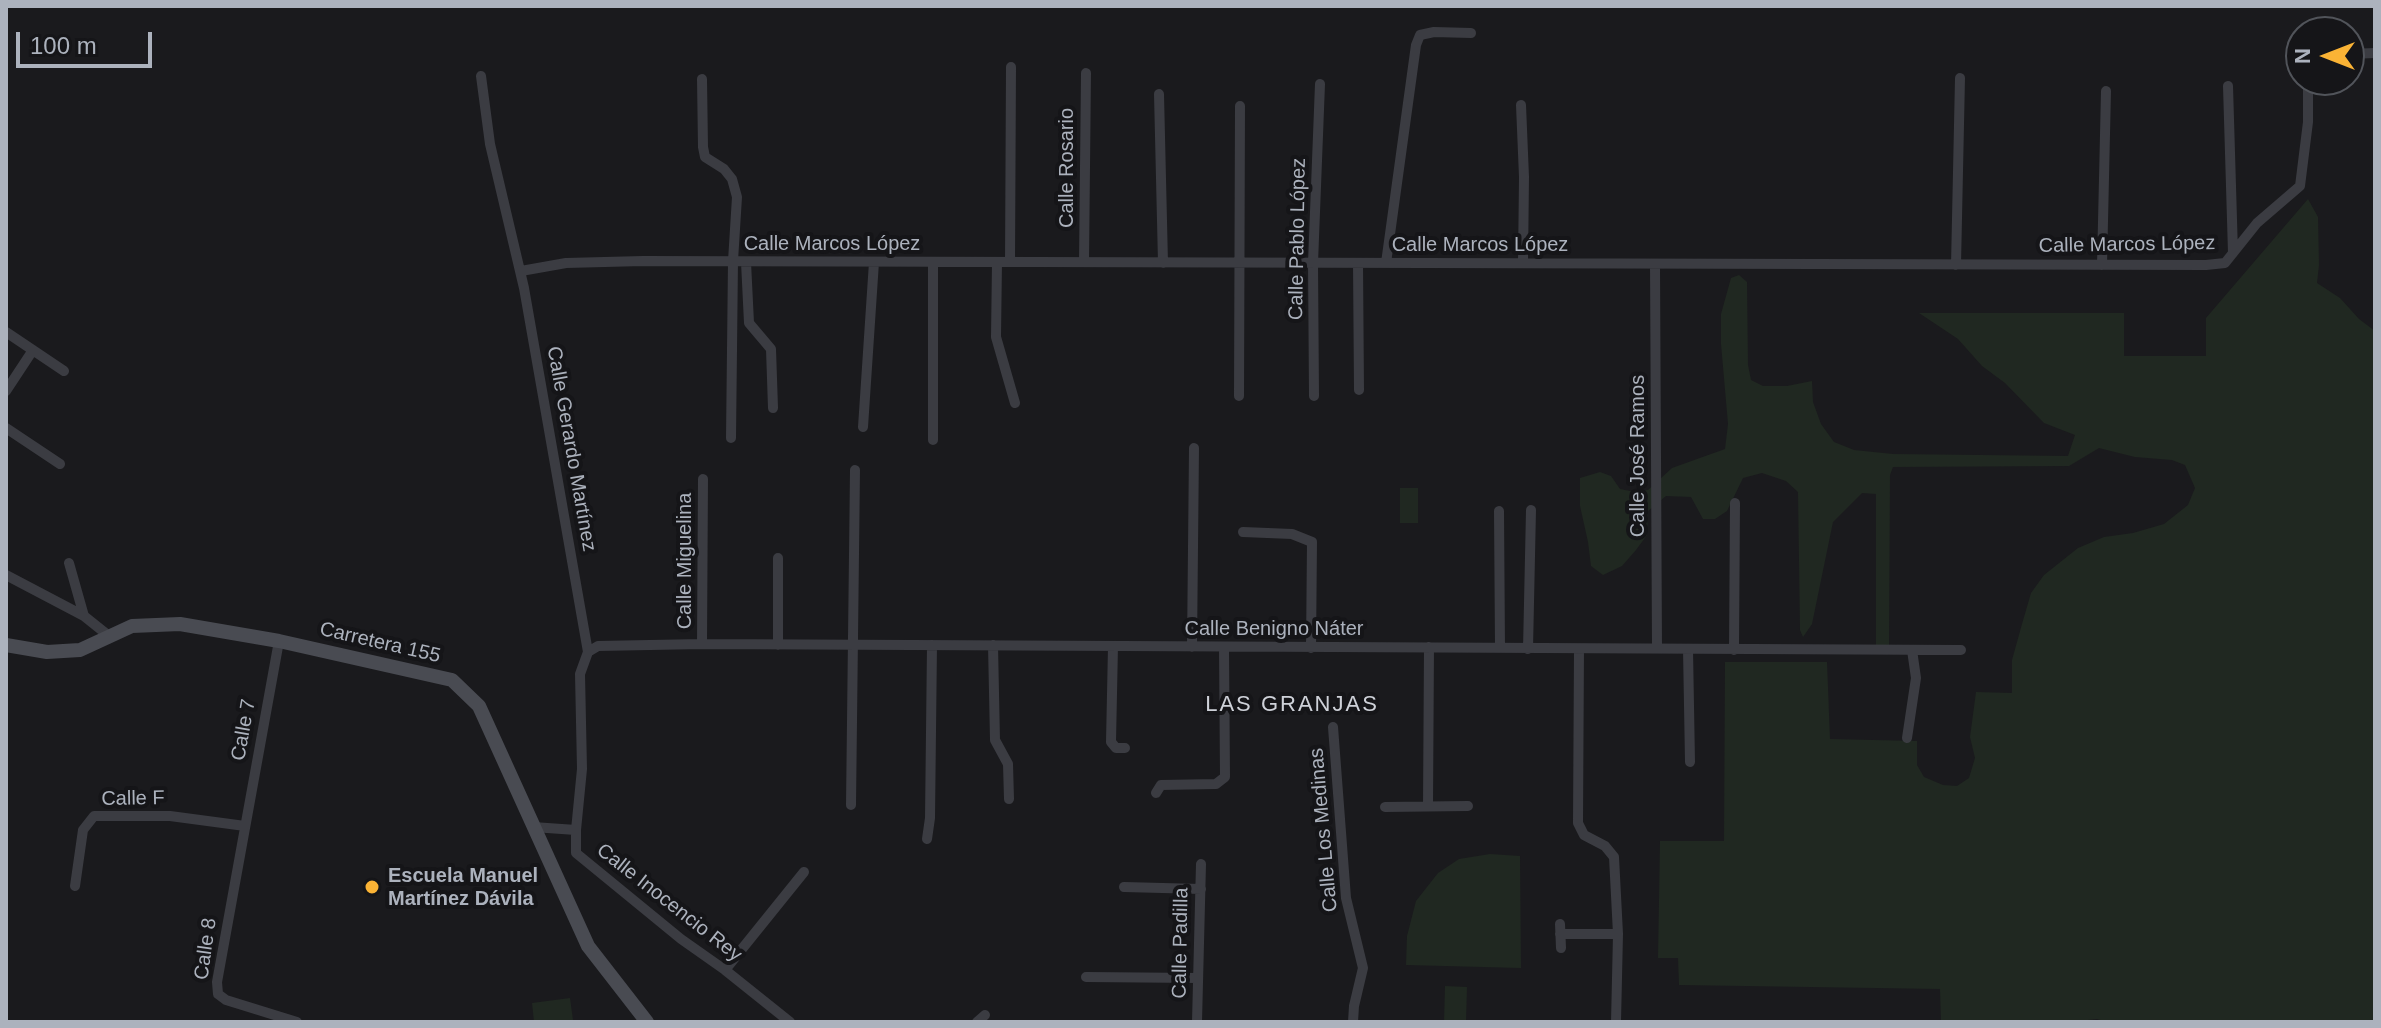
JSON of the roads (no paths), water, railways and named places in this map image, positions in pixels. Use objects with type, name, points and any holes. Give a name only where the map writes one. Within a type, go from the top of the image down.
[{"type":"street","points":[[1386,263],[1416,45],[1420,35],[1434,32],[1471,33]]},
{"type":"street","points":[[1010,262],[1011,67]]},
{"type":"street","name":"Calle Rosario","points":[[1084,262],[1086,73]]},
{"type":"street","name":"Calle Gerardo Martínez","points":[[481,76],[490,144],[521,271],[588,652],[580,674],[582,769],[576,830]]},
{"type":"street","points":[[1956,265],[1960,78]]},
{"type":"street","points":[[702,79],[705,157],[724,169],[732,179],[737,197],[733,261],[731,438]]},
{"type":"street","name":"Calle Pablo López","points":[[1314,396],[1313,263],[1320,84]]},
{"type":"street","points":[[2228,86],[2233,253]]},
{"type":"street","points":[[2102,265],[2106,91]]},
{"type":"street","points":[[1159,94],[1163,263]]},
{"type":"street","name":"Calle Marcos López","points":[[521,271],[566,263],[733,261],[2206,265],[2225,263],[2257,223],[2300,186],[2308,96]]},
{"type":"street","points":[[1521,105],[1523,263]]},
{"type":"street","points":[[1239,396],[1240,106]]},
{"type":"street","points":[[746,262],[749,323],[771,349],[773,408]]},
{"type":"street","points":[[863,427],[874,262]]},
{"type":"street","points":[[933,262],[933,440]]},
{"type":"street","points":[[997,262],[996,337],[1015,403]]},
{"type":"street","points":[[1358,263],[1359,390]]},
{"type":"street","name":"Calle José Ramos","points":[[1655,264],[1657,648]]},
{"type":"street","points":[[6,332],[64,371]]},
{"type":"street","points":[[6,391],[33,350]]},
{"type":"street","points":[[6,428],[60,464]]},
{"type":"street","points":[[1192,647],[1194,448]]},
{"type":"street","points":[[851,805],[855,470]]},
{"type":"street","name":"Calle Miguelina","points":[[702,644],[703,479]]},
{"type":"street","points":[[1734,650],[1735,503]]},
{"type":"street","points":[[1528,649],[1531,510]]},
{"type":"street","points":[[1499,511],[1500,648]]},
{"type":"street","points":[[1243,532],[1292,534],[1312,542],[1311,648]]},
{"type":"street","points":[[778,558],[778,645]]},
{"type":"street","points":[[69,563],[84,616]]},
{"type":"street","points":[[6,575],[84,616],[109,636]]},
{"type":"street","name":"Carretera 155","points":[[6,645],[47,652],[80,650],[132,626],[180,624],[279,641],[452,680],[479,706],[588,946],[647,1022]]},
{"type":"street","name":"Calle 7","points":[[245,826],[279,641]]},
{"type":"street","name":"Calle Benigno Náter","points":[[588,652],[598,646],[702,644],[1961,650]]},
{"type":"street","points":[[927,839],[930,818],[932,645]]},
{"type":"street","points":[[993,645],[995,740],[1008,764],[1009,799]]},
{"type":"street","points":[[1113,646],[1111,742],[1116,748],[1125,748]]},
{"type":"street","points":[[1156,793],[1161,785],[1216,784],[1225,777],[1224,647]]},
{"type":"street","points":[[1428,806],[1429,647]]},
{"type":"street","points":[[1579,649],[1578,823],[1584,835],[1605,846],[1614,857],[1618,934],[1616,1022]]},
{"type":"street","points":[[1688,649],[1690,762]]},
{"type":"street","points":[[1907,738],[1916,678],[1912,650]]},
{"type":"street","name":"Calle Los Medinas","points":[[1333,727],[1346,898],[1363,968],[1353,1022]]},
{"type":"street","points":[[1385,807],[1468,806]]},
{"type":"street","name":"Calle F","points":[[75,886],[83,830],[94,816],[170,816],[245,826]]},
{"type":"street","name":"Calle 8","points":[[245,826],[217,982],[218,994],[226,1000],[297,1022]]},
{"type":"street","name":"Calle Inocencio Rey","points":[[533,827],[576,830],[576,853],[681,939],[790,1022]]},
{"type":"street","name":"Calle Padilla","points":[[1197,1022],[1201,864]]},
{"type":"street","points":[[725,970],[804,872]]},
{"type":"street","points":[[1124,887],[1201,889]]},
{"type":"street","points":[[1561,948],[1560,929],[1618,934]]},
{"type":"street","points":[[1086,977],[1198,978]]},
{"type":"place","name":"Escuela Manuel Martínez Dávila","points":[[372,887]]},
{"type":"district","name":"LAS GRANJAS","points":[[1292,705]]}]
